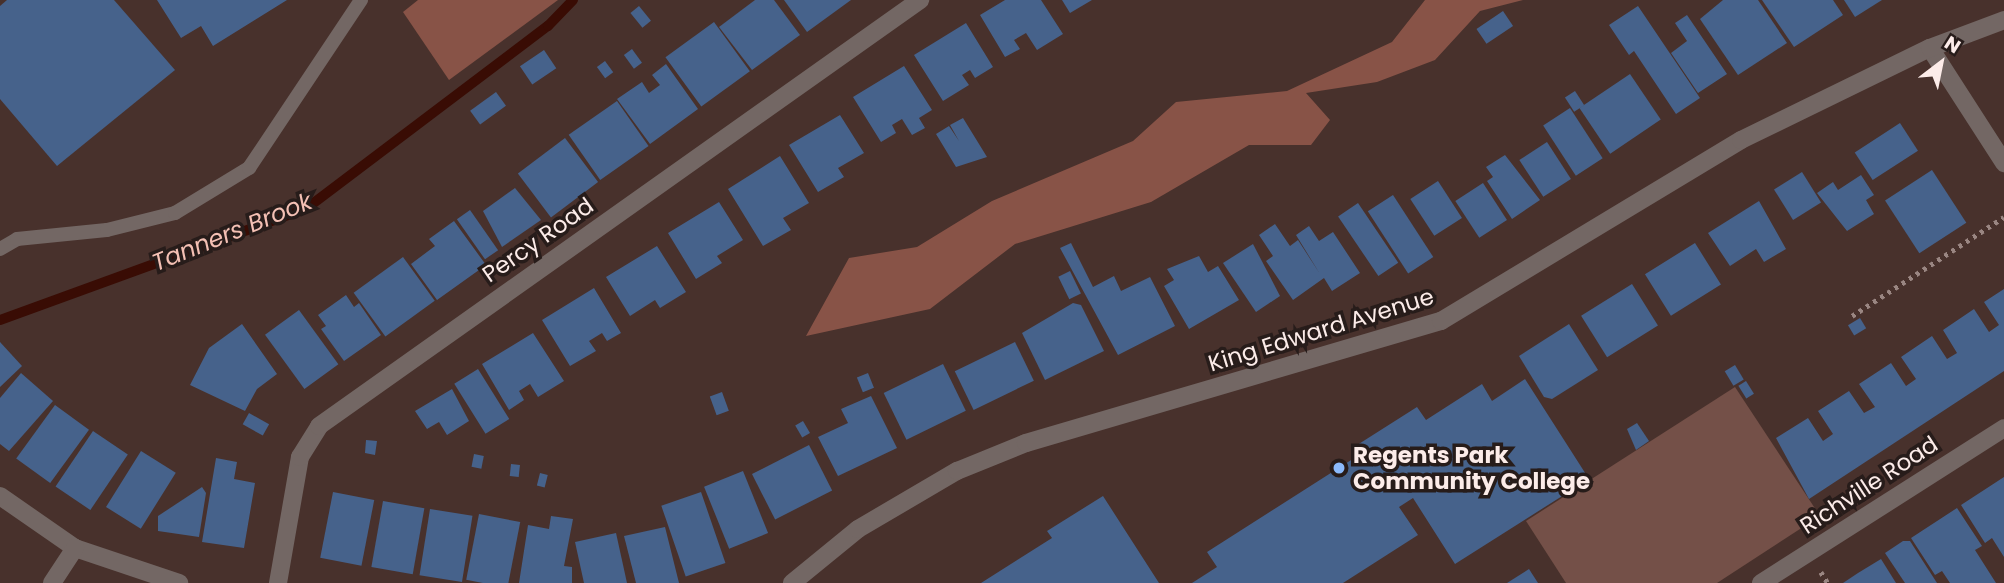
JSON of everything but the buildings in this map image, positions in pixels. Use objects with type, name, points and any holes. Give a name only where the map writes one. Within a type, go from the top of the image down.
[{"type":"street","name":"Percy Road","points":[[278,583],[300,457],[319,426],[920,0]]},
{"type":"street","name":"King Edward Avenue","points":[[792,583],[858,529],[957,471],[1027,443],[1441,321],[1741,140],[1930,48],[2004,20]]},
{"type":"street","points":[[1930,48],[2004,163]]},
{"type":"street","name":"Richville Road","points":[[1761,583],[2004,428]]},
{"type":"street","points":[[0,496],[75,548],[179,583]]},
{"type":"street","points":[[52,583],[75,548]]},
{"type":"lane","points":[[0,249],[17,239],[107,230],[175,213],[249,168],[360,0]]},
{"type":"path","points":[[1852,316],[2004,217]]},
{"type":"shaded area","points":[[418,0],[558,0],[449,80],[403,12]]},
{"type":"shaded area","points":[[1425,0],[1523,0],[1480,11],[1435,60],[1377,82],[1306,93],[1330,120],[1311,145],[1249,145],[1151,202],[1015,244],[930,309],[806,336],[849,258],[917,247],[992,201],[1133,141],[1176,102],[1287,91],[1392,42]]},
{"type":"shaded area","points":[[1735,387],[1820,516],[1717,583],[1566,583],[1526,521]]},
{"type":"waterway","name":"Tanners Brook","points":[[0,320],[307,208],[548,26],[573,0]]},
{"type":"place","name":"Regents Park Community College","points":[[1339,468]]}]
